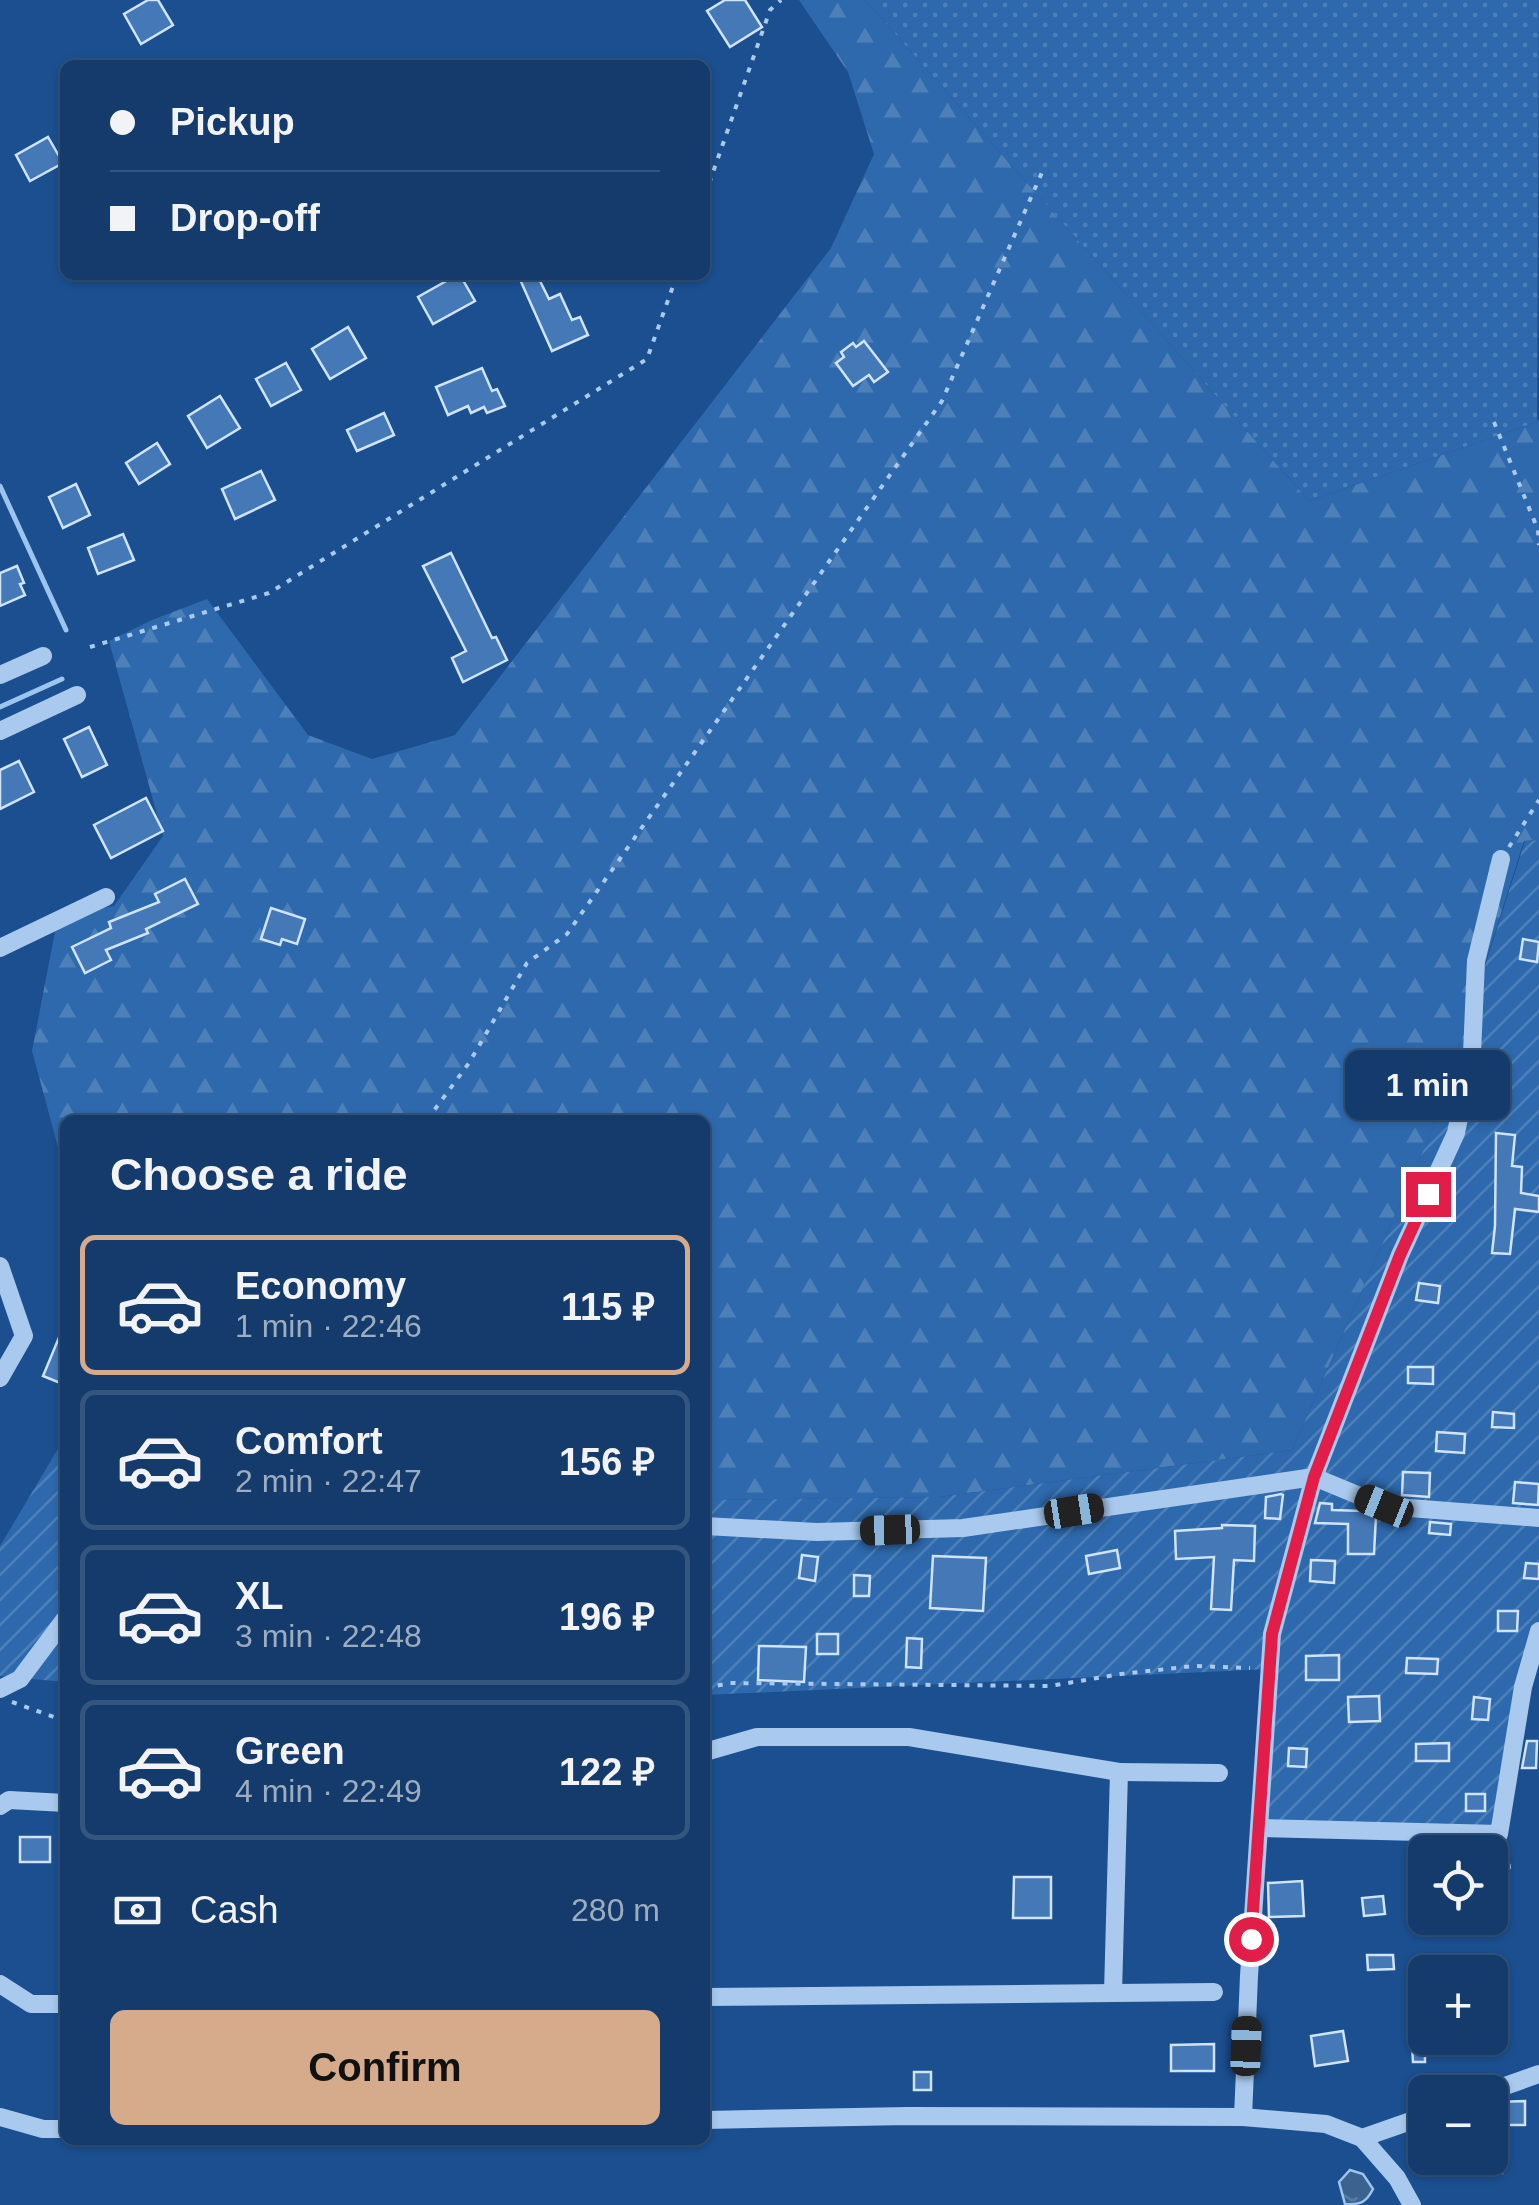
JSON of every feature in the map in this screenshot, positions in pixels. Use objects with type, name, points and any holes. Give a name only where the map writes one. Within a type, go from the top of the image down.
[{"type":"street","points":[[0,675],[44,656]]},
{"type":"street","points":[[0,731],[77,696]]},
{"type":"street","points":[[1243,2117],[1248,1976],[1272,1634],[1314,1477],[1400,1255],[1456,1133],[1472,1054],[1476,962],[1501,860]]},
{"type":"street","points":[[0,948],[106,897]]},
{"type":"street","points":[[0,1266],[24,1336],[0,1378]]},
{"type":"street","points":[[710,1526],[817,1532],[962,1528],[1314,1477],[1384,1506],[1539,1518]]},
{"type":"street","points":[[0,1689],[20,1679],[60,1625]]},
{"type":"street","points":[[1259,1828],[1498,1834],[1523,1687],[1539,1631]]},
{"type":"street","points":[[710,1750],[757,1736],[910,1738],[1119,1772],[1219,1773]]},
{"type":"street","points":[[1114,1993],[1119,1772]]},
{"type":"street","points":[[0,1806],[9,1800],[60,1803]]},
{"type":"street","points":[[0,1984],[31,2004],[60,2004]]},
{"type":"street","points":[[710,1998],[1214,1992]]},
{"type":"street","points":[[1508,2085],[1539,2074]]},
{"type":"street","points":[[0,2117],[60,2130]]},
{"type":"street","points":[[710,2120],[1243,2117],[1326,2124],[1362,2138],[1397,2178],[1412,2205]]},
{"type":"street","points":[[1362,2138],[1408,2122]]},
{"type":"path","points":[[710,181],[770,10],[781,0]]},
{"type":"path","points":[[431,1115],[469,1063],[527,963],[567,934],[942,401],[1043,170]]},
{"type":"path","points":[[90,648],[269,593],[647,359],[675,280]]},
{"type":"path","points":[[1494,422],[1538,530],[1539,545]]},
{"type":"path","points":[[1501,860],[1539,800]]},
{"type":"path","points":[[710,1687],[730,1683],[1050,1686],[1194,1666],[1270,1668]]},
{"type":"path","points":[[0,1698],[60,1718]]},
{"type":"path","points":[[1498,1834],[1507,1847],[1510,1876]]},
{"type":"green space","points":[[799,0],[865,0],[1309,501],[1539,419],[1539,840],[1524,841],[1433,1128],[1292,1450],[939,1497],[710,1500],[710,1115],[60,1115],[60,1155],[32,1051],[58,916],[114,906],[163,836],[109,641],[207,599],[308,735],[372,759],[455,735],[831,248],[874,154],[848,72]]},
{"type":"green space","points":[[865,0],[1539,0],[1537,422],[1309,501]]},
{"type":"green space","points":[[1539,840],[1539,1631],[1499,1834],[1259,1828],[1270,1669],[710,1695],[710,1500],[939,1497],[1292,1450],[1433,1128],[1525,841]]},
{"type":"green space","points":[[60,1445],[60,1682],[0,1676],[0,1546]]},
{"type":"water","points":[[1350,2170],[1363,2174],[1373,2189],[1365,2200],[1345,2204],[1339,2182]]},
{"type":"building","points":[[148,0],[158,0],[173,25],[141,44],[124,14]]},
{"type":"building","points":[[725,0],[745,0],[762,27],[730,47],[707,11]]},
{"type":"building","points":[[48,137],[60,165],[30,181],[16,155]]},
{"type":"building","points":[[448,280],[463,280],[475,301],[433,324],[418,297]]},
{"type":"building","points":[[520,280],[540,280],[549,299],[560,294],[572,320],[580,317],[588,335],[552,351]]},
{"type":"building","points":[[348,327],[366,358],[330,379],[312,349]]},
{"type":"building","points":[[864,341],[888,372],[874,382],[869,375],[853,386],[836,363],[844,357],[841,352]]},
{"type":"building","points":[[286,363],[301,390],[271,406],[256,379]]},
{"type":"building","points":[[482,368],[492,391],[497,389],[505,406],[487,413],[484,407],[471,413],[468,406],[448,415],[436,387]]},
{"type":"building","points":[[220,396],[240,428],[207,448],[188,416]]},
{"type":"building","points":[[384,413],[394,435],[357,451],[347,430]]},
{"type":"building","points":[[157,443],[170,464],[139,484],[126,463]]},
{"type":"building","points":[[261,471],[275,500],[235,519],[222,489]]},
{"type":"building","points":[[76,484],[90,515],[63,528],[49,497]]},
{"type":"building","points":[[123,534],[134,560],[98,574],[88,548]]},
{"type":"building","points":[[451,553],[492,638],[496,637],[507,660],[463,682],[452,658],[466,651],[423,566]]},
{"type":"building","points":[[17,566],[25,595],[0,606],[0,573]]},
{"type":"building","points":[[89,727],[107,765],[82,777],[64,739]]},
{"type":"building","points":[[19,761],[34,792],[0,809],[0,770]]},
{"type":"building","points":[[146,798],[163,831],[111,858],[94,825]]},
{"type":"building","points":[[185,879],[198,904],[146,929],[148,933],[106,950],[111,960],[85,973],[72,947],[111,928],[109,922],[159,902],[155,894]]},
{"type":"building","points":[[271,908],[305,919],[297,944],[282,939],[280,945],[261,939]]},
{"type":"building","points":[[1523,939],[1539,942],[1537,962],[1520,959]]},
{"type":"building","points":[[1496,1133],[1515,1135],[1512,1166],[1522,1167],[1521,1193],[1539,1196],[1539,1212],[1515,1209],[1510,1254],[1492,1253]]},
{"type":"building","points":[[1419,1283],[1440,1286],[1438,1303],[1416,1300]]},
{"type":"building","points":[[60,1335],[60,1383],[43,1376]]},
{"type":"building","points":[[1408,1367],[1433,1367],[1433,1384],[1408,1383]]},
{"type":"building","points":[[1493,1412],[1514,1414],[1514,1428],[1492,1427]]},
{"type":"building","points":[[1437,1432],[1465,1434],[1464,1453],[1436,1451]]},
{"type":"building","points":[[1403,1472],[1430,1473],[1429,1497],[1402,1495]]},
{"type":"building","points":[[1515,1482],[1539,1484],[1538,1505],[1513,1503]]},
{"type":"building","points":[[1281,1494],[1280,1519],[1265,1518],[1266,1497]]},
{"type":"building","points":[[1320,1503],[1332,1504],[1332,1510],[1364,1511],[1376,1516],[1374,1554],[1348,1554],[1348,1524],[1315,1523]]},
{"type":"building","points":[[1430,1522],[1451,1524],[1450,1535],[1429,1533]]},
{"type":"building","points":[[1222,1525],[1255,1526],[1254,1561],[1234,1560],[1231,1610],[1211,1609],[1214,1557],[1176,1559],[1175,1531]]},
{"type":"building","points":[[1117,1550],[1120,1568],[1089,1574],[1086,1556]]},
{"type":"building","points":[[802,1555],[818,1557],[815,1581],[799,1578]]},
{"type":"building","points":[[933,1556],[986,1558],[983,1611],[930,1608]]},
{"type":"building","points":[[1311,1560],[1335,1561],[1334,1583],[1310,1581]]},
{"type":"building","points":[[1526,1563],[1539,1564],[1539,1579],[1524,1578]]},
{"type":"building","points":[[854,1575],[870,1576],[869,1596],[854,1596]]},
{"type":"building","points":[[1498,1611],[1518,1611],[1517,1631],[1498,1631]]},
{"type":"building","points":[[817,1634],[838,1634],[838,1654],[817,1654]]},
{"type":"building","points":[[907,1638],[922,1639],[921,1668],[906,1667]]},
{"type":"building","points":[[759,1646],[806,1647],[804,1682],[758,1680]]},
{"type":"building","points":[[1339,1655],[1339,1680],[1306,1680],[1306,1656]]},
{"type":"building","points":[[1407,1658],[1438,1659],[1437,1674],[1406,1673]]},
{"type":"building","points":[[1379,1696],[1380,1721],[1349,1722],[1348,1697]]},
{"type":"building","points":[[1474,1697],[1490,1699],[1488,1720],[1472,1719]]},
{"type":"building","points":[[1527,1741],[1537,1741],[1536,1768],[1522,1768]]},
{"type":"building","points":[[1449,1743],[1449,1761],[1416,1761],[1416,1744]]},
{"type":"building","points":[[1289,1748],[1307,1749],[1306,1767],[1288,1766]]},
{"type":"building","points":[[1466,1794],[1485,1794],[1485,1811],[1466,1811]]},
{"type":"building","points":[[20,1837],[50,1837],[50,1862],[20,1862]]},
{"type":"building","points":[[1014,1877],[1051,1877],[1051,1918],[1013,1918]]},
{"type":"building","points":[[1302,1881],[1304,1916],[1269,1917],[1268,1883]]},
{"type":"building","points":[[1383,1896],[1385,1914],[1364,1916],[1362,1898]]},
{"type":"building","points":[[1367,1955],[1393,1955],[1394,1969],[1368,1970]]},
{"type":"building","points":[[1343,2031],[1348,2061],[1315,2066],[1311,2036]]},
{"type":"building","points":[[1214,2044],[1214,2071],[1171,2071],[1171,2045]]},
{"type":"building","points":[[1413,2055],[1425,2055],[1425,2062],[1413,2062]]},
{"type":"building","points":[[914,2072],[931,2072],[931,2090],[914,2090]]},
{"type":"building","points":[[1525,2101],[1525,2125],[1508,2125],[1508,2102]]},
{"type":"waterway","points":[[0,486],[66,630]]},
{"type":"waterway","points":[[0,707],[62,679]]},
{"type":"route","points":[[1251,1939],[1272,1634],[1314,1477],[1400,1255],[1428,1194]]}]
